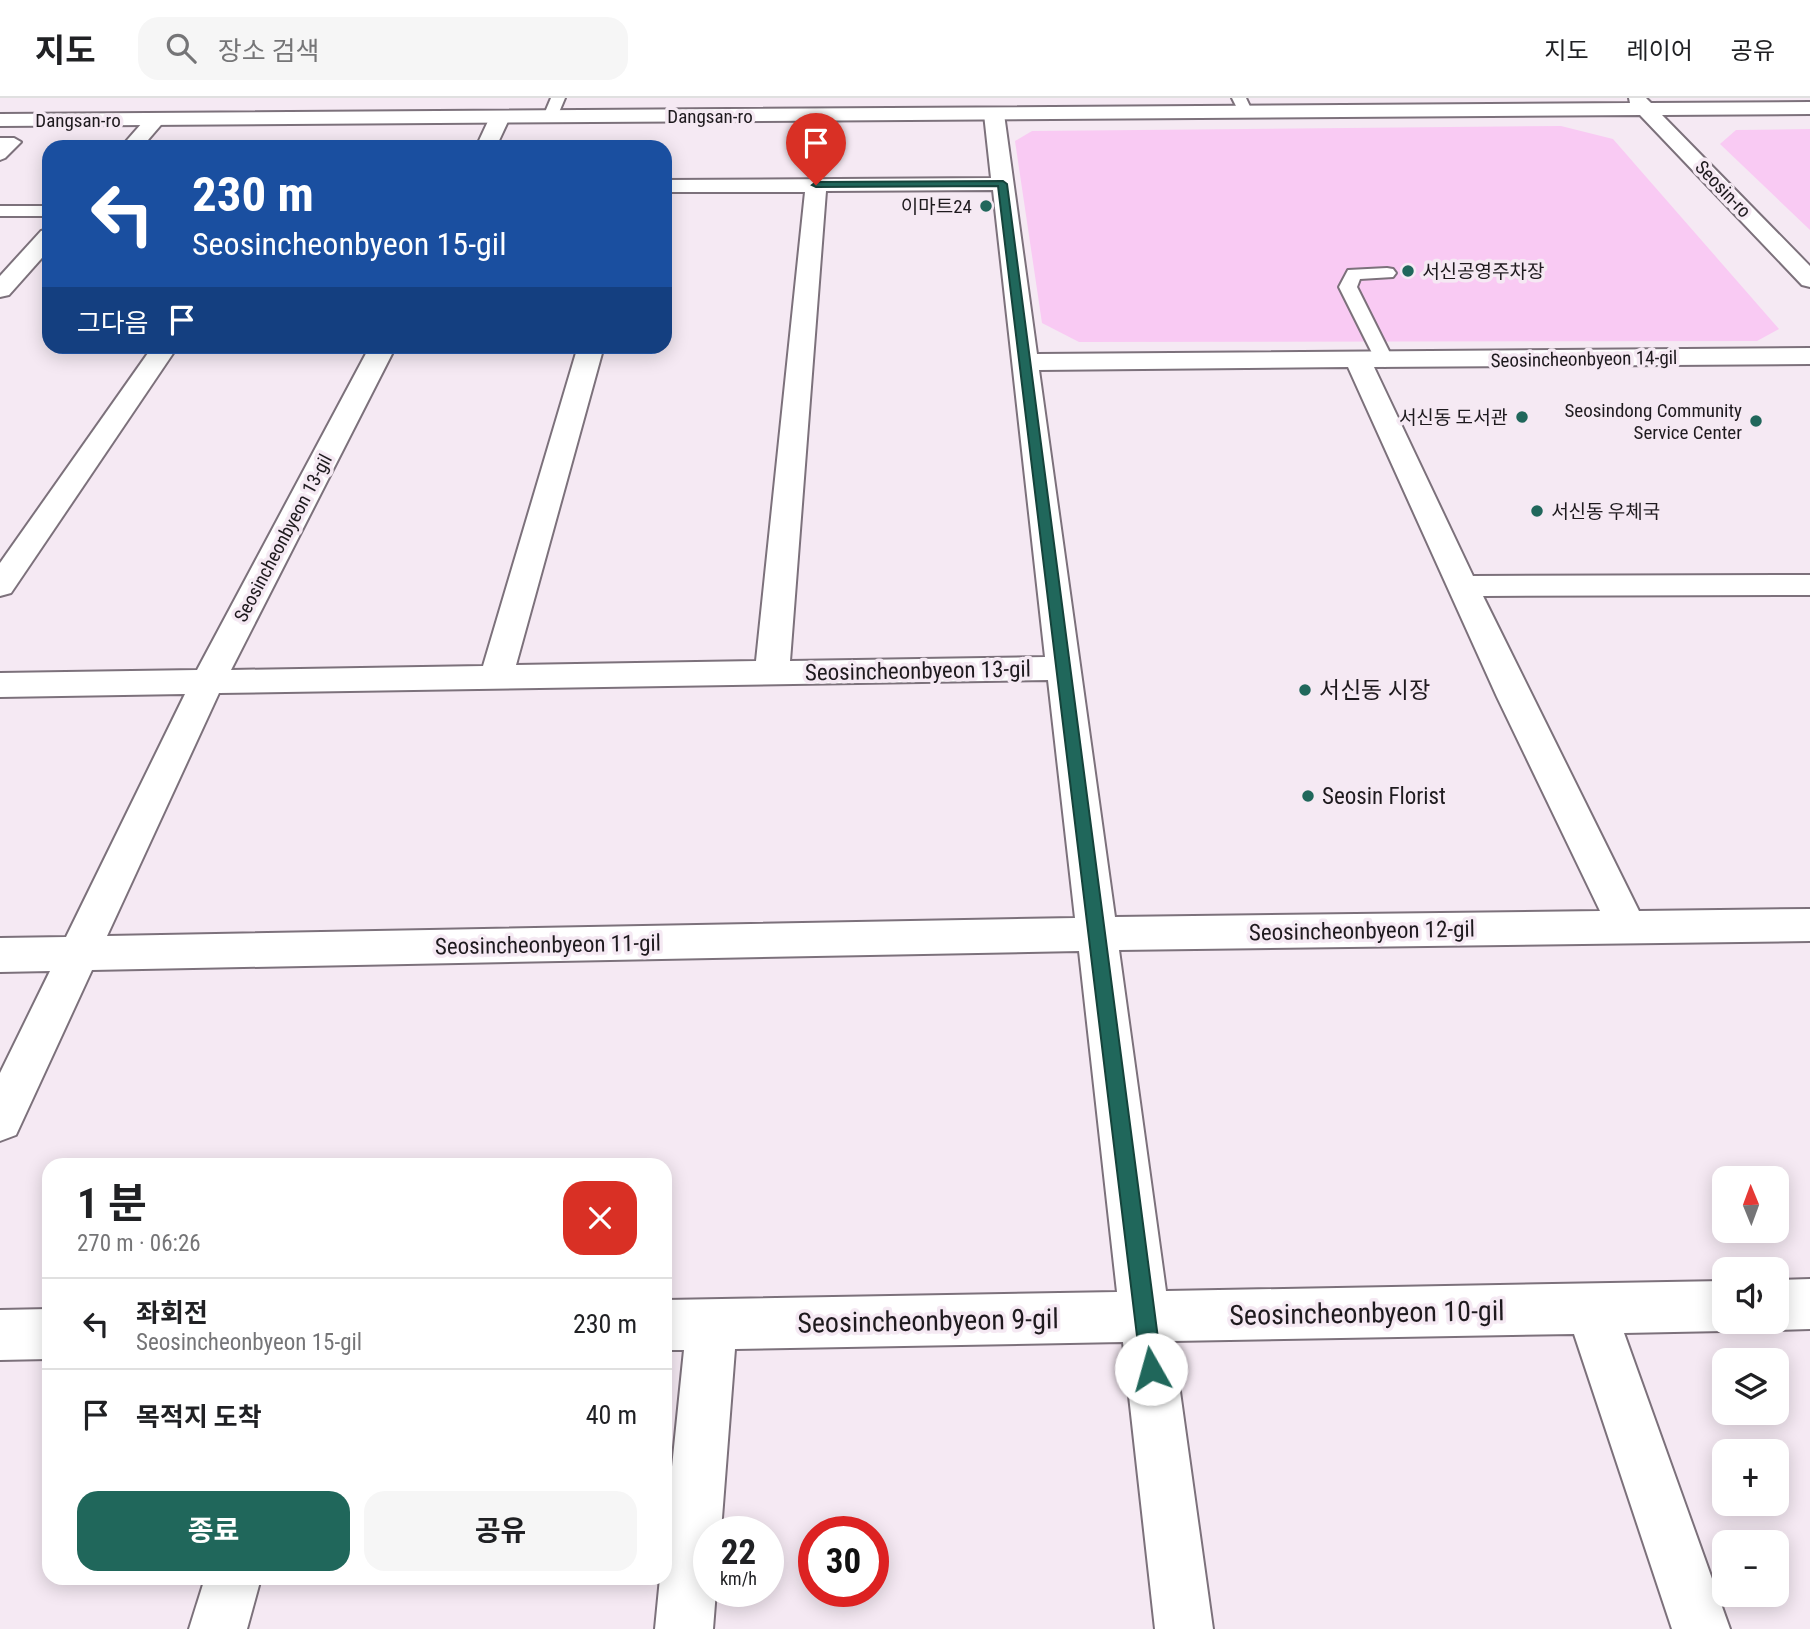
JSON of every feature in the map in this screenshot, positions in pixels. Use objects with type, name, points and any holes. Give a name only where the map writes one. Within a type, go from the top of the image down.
[{"type":"street","points":[[156,119],[176,98]]},
{"type":"street","name":"Dangsan-ro","points":[[0,120],[994,114],[1243,105],[1641,104],[1810,108]]},
{"type":"street","name":"Seosin-ro","points":[[1641,104],[1810,280]]},
{"type":"street","points":[[994,114],[1184,1629]]},
{"type":"street","points":[[489,140],[500,117]]},
{"type":"street","name":"Dangsan-ro","points":[[137,140],[156,119]]},
{"type":"street","points":[[672,186],[1003,184]]},
{"type":"street","name":"Seosincheonbyeon 13-gil","points":[[772,673],[816,185]]},
{"type":"street","points":[[0,290],[42,244]]},
{"type":"street","points":[[0,586],[161,354]]},
{"type":"street","name":"Seosincheonbyeon 13-gil","points":[[208,681],[379,354]]},
{"type":"street","points":[[496,677],[589,354]]},
{"type":"street","name":"Seosincheonbyeon 14-gil","points":[[1025,362],[1810,356]]},
{"type":"street","points":[[1371,361],[1488,639],[1628,928]]},
{"type":"street","points":[[1464,586],[1810,585]]},
{"type":"street","name":"Seosincheonbyeon 13-gil","points":[[0,685],[1063,668]]},
{"type":"street","points":[[0,1120],[208,681]]},
{"type":"street","name":"Seosincheonbyeon 12-gil","points":[[1097,934],[1810,925]]},
{"type":"street","name":"Seosincheonbyeon 11-gil","points":[[0,955],[1097,934]]},
{"type":"street","points":[[1789,1305],[1810,1304]]},
{"type":"street","name":"Seosincheonbyeon 10-gil","points":[[1145,1317],[1712,1306]]},
{"type":"street","points":[[1590,1308],[1701,1629]]},
{"type":"street","name":"Seosincheonbyeon 9-gil","points":[[684,1629],[688,1324],[1145,1317]]},
{"type":"street","points":[[0,1335],[42,1334]]},
{"type":"street","points":[[218,1629],[231,1585]]},
{"type":"lane","points":[[551,117],[558,98]]},
{"type":"lane","points":[[0,142],[14,142],[0,156]]},
{"type":"lane","points":[[0,211],[42,211]]},
{"type":"lane","points":[[1371,361],[1348,287],[1354,274],[1387,273]]},
{"type":"shaded area","points":[[1561,126],[1613,139],[1779,329],[1757,341],[1079,342],[1042,323],[1015,141],[1032,131]]},
{"type":"shaded area","points":[[1810,129],[1810,230],[1720,144],[1736,130]]},
{"type":"place","name":"이마트24","points":[[986,206]]},
{"type":"place","name":"서신공영주차장","points":[[1408,271]]},
{"type":"place","name":"서신동 도서관","points":[[1522,417]]},
{"type":"place","name":"Seosindong Community Service Center","points":[[1756,421]]},
{"type":"place","name":"서신동 우체국","points":[[1537,511]]},
{"type":"place","name":"서신동 시장","points":[[1305,690]]},
{"type":"place","name":"Seosin Florist","points":[[1308,796]]},
{"type":"route","points":[[816,185],[1003,184],[1151,1369]]}]
